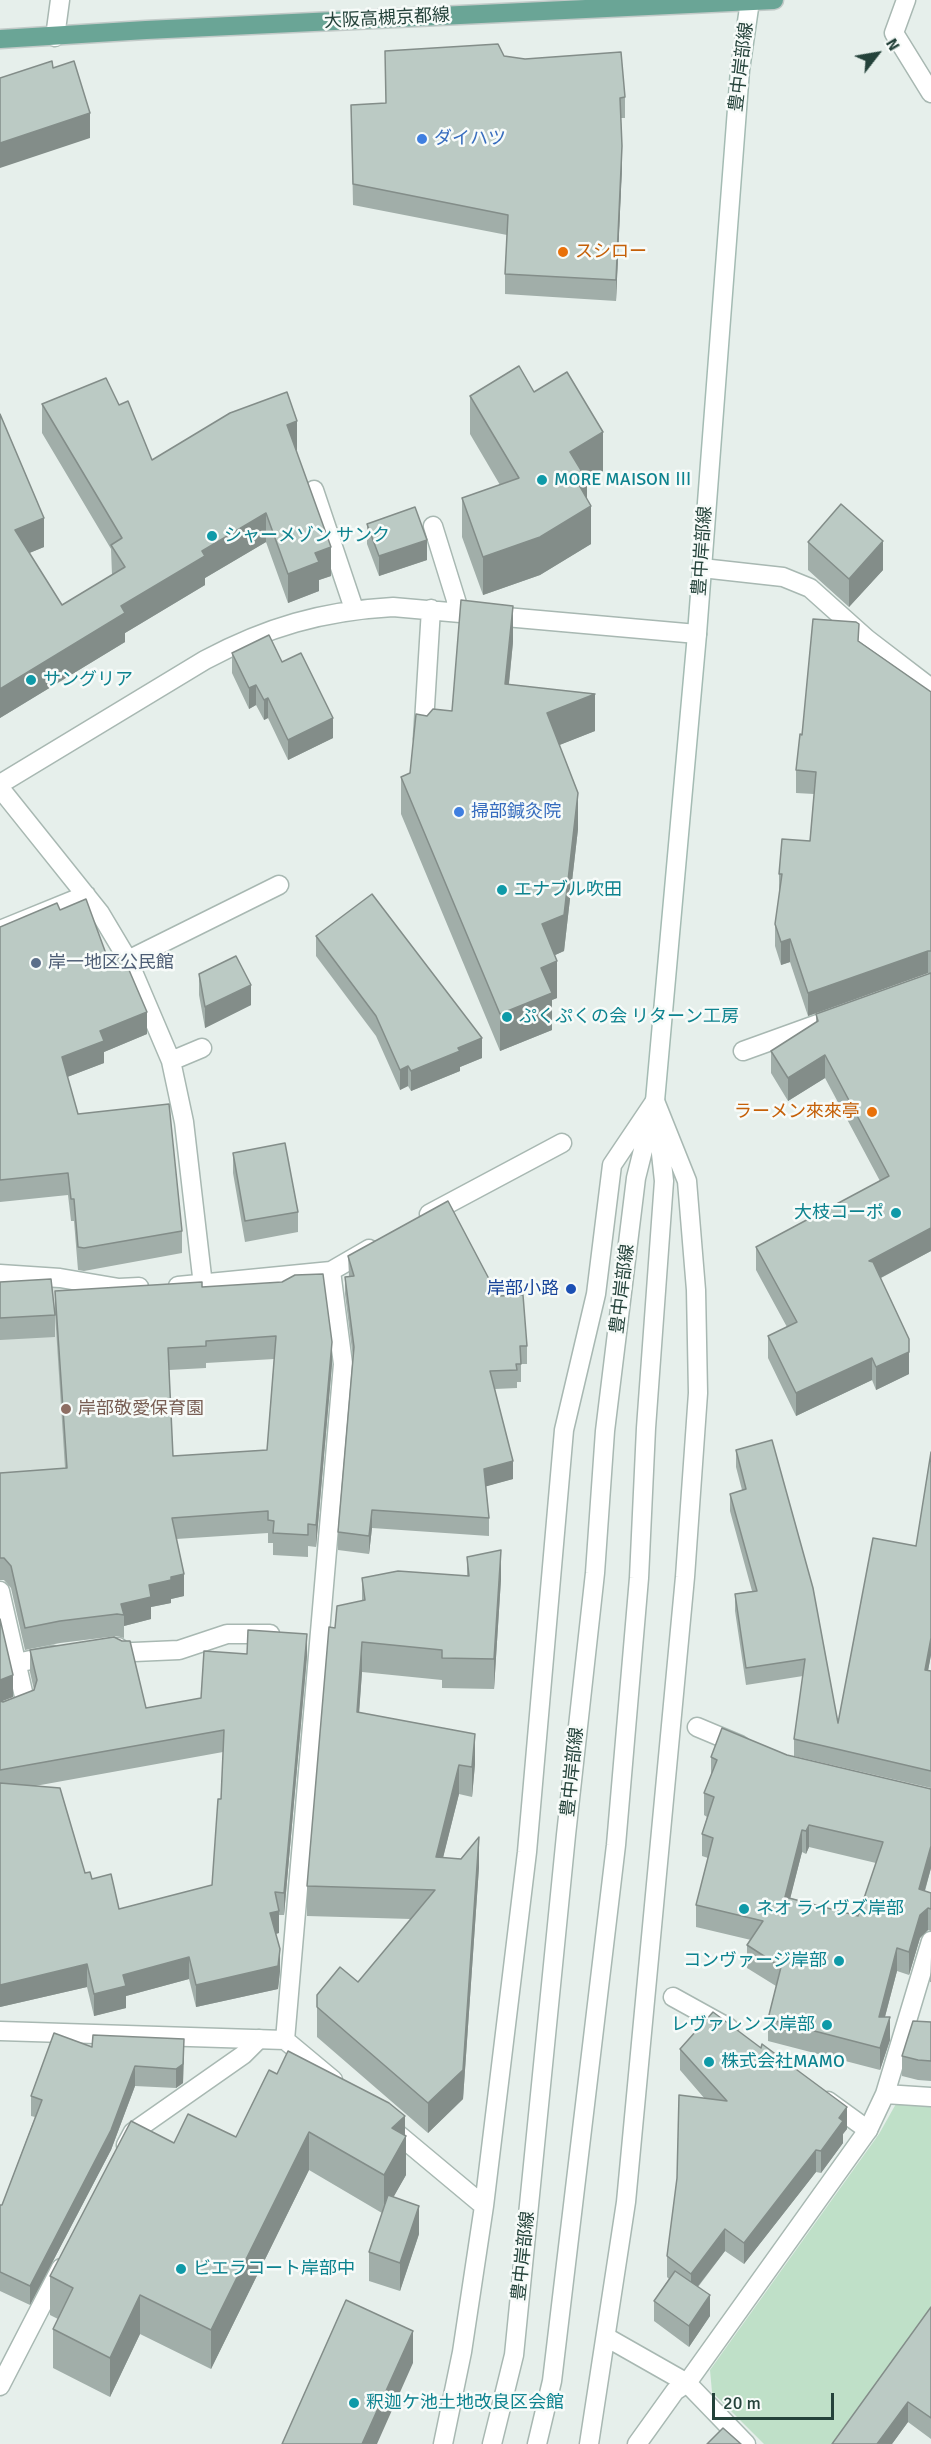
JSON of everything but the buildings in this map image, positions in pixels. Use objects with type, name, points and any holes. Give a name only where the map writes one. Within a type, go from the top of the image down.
[{"type":"main road","name":"大阪高槻京都線","points":[[0,39],[774,0]]},
{"type":"street","points":[[55,37],[60,0]]},
{"type":"street","points":[[906,0],[894,33],[931,93]]},
{"type":"street","name":"豊中岸部線","points":[[492,2444],[514,2355],[566,1835],[595,1573],[605,1431],[636,1178],[656,1101],[697,634],[739,82],[750,2]]},
{"type":"street","points":[[314,490],[354,609]]},
{"type":"street","points":[[433,526],[460,613]]},
{"type":"street","points":[[702,568],[783,577],[810,588],[867,639],[931,688]]},
{"type":"street","points":[[203,1285],[184,1122],[171,1061],[128,960],[100,913],[0,786],[205,660],[240,641],[315,616],[354,609],[393,607],[697,634]]},
{"type":"street","points":[[423,742],[431,609]]},
{"type":"street","points":[[128,960],[279,885]]},
{"type":"street","points":[[0,930],[86,895]]},
{"type":"street","points":[[743,1050],[843,1015]]},
{"type":"street","points":[[171,1061],[202,1048]]},
{"type":"street","points":[[443,2444],[462,2352],[484,2206],[527,1852],[564,1430],[596,1294],[612,1165],[656,1101]]},
{"type":"street","points":[[589,2444],[626,2202],[685,1577],[698,1393],[696,1290],[687,1181],[656,1101]]},
{"type":"street","name":"豊中岸部線","points":[[537,2444],[552,2381],[617,1834],[639,1578],[646,1428],[664,1181],[656,1101]]},
{"type":"street","points":[[412,1224],[474,1188],[562,1143]]},
{"type":"street","points":[[0,1274],[60,1278],[119,1288],[203,1285],[330,1271],[382,1242]]},
{"type":"street","points":[[285,2040],[343,1364],[330,1271]]},
{"type":"street","points":[[0,1591],[26,1705],[0,1713]]},
{"type":"street","points":[[95,1650],[118,1647],[123,1652],[179,1650],[227,1634],[320,1634]]},
{"type":"street","points":[[17,1664],[73,1652]]},
{"type":"street","points":[[697,1727],[759,1754]]},
{"type":"street","points":[[637,2444],[675,2391],[687,2383],[868,2130],[885,2094],[931,1941]]},
{"type":"street","points":[[673,1997],[727,2026],[746,2040]]},
{"type":"street","points":[[0,2031],[285,2040],[348,2092]]},
{"type":"street","points":[[116,2163],[133,2132],[243,2055],[259,2039]]},
{"type":"street","points":[[811,2088],[868,2130]]},
{"type":"street","points":[[885,2094],[931,2097]]},
{"type":"street","points":[[375,2115],[484,2206]]},
{"type":"street","points":[[0,2386],[72,2247]]},
{"type":"street","points":[[606,2337],[687,2383],[746,2444]]},
{"type":"shaded area","name":"岸部敬愛保育園","points":[[0,1283],[57,1287],[125,1298],[140,1519],[0,1532]]},
{"type":"green space","points":[[897,2102],[931,2104],[931,2311],[842,2444],[764,2444],[712,2392],[710,2370],[879,2134]]},
{"type":"place","name":"ダイハツ","points":[[422,139]]},
{"type":"place","name":"スシロー","points":[[563,252]]},
{"type":"place","name":"MORE MAISON Ⅲ","points":[[542,480]]},
{"type":"place","name":"シャーメゾン サンク","points":[[212,536]]},
{"type":"place","name":"サングリア","points":[[31,680]]},
{"type":"place","name":"掃部鍼灸院","points":[[459,812]]},
{"type":"place","name":"エナブル吹田","points":[[502,890]]},
{"type":"place","name":"岸一地区公民館","points":[[36,963]]},
{"type":"place","name":"ぷくぷくの会 リターン工房","points":[[507,1017]]},
{"type":"place","name":"ラーメン來來亭","points":[[872,1112]]},
{"type":"place","name":"大枝コーポ","points":[[896,1213]]},
{"type":"place","name":"岸部小路","points":[[571,1289]]},
{"type":"place","name":"岸部敬愛保育園","points":[[66,1409]]},
{"type":"place","name":"ネオ ライヴズ岸部","points":[[744,1909]]},
{"type":"place","name":"コンヴァージ岸部","points":[[839,1961]]},
{"type":"place","name":"レヴァレンス岸部","points":[[827,2025]]},
{"type":"place","name":"株式会社MAMO","points":[[709,2062]]},
{"type":"place","name":"ビエラコート岸部中","points":[[181,2269]]},
{"type":"place","name":"釈迦ケ池土地改良区会館","points":[[354,2403]]}]
